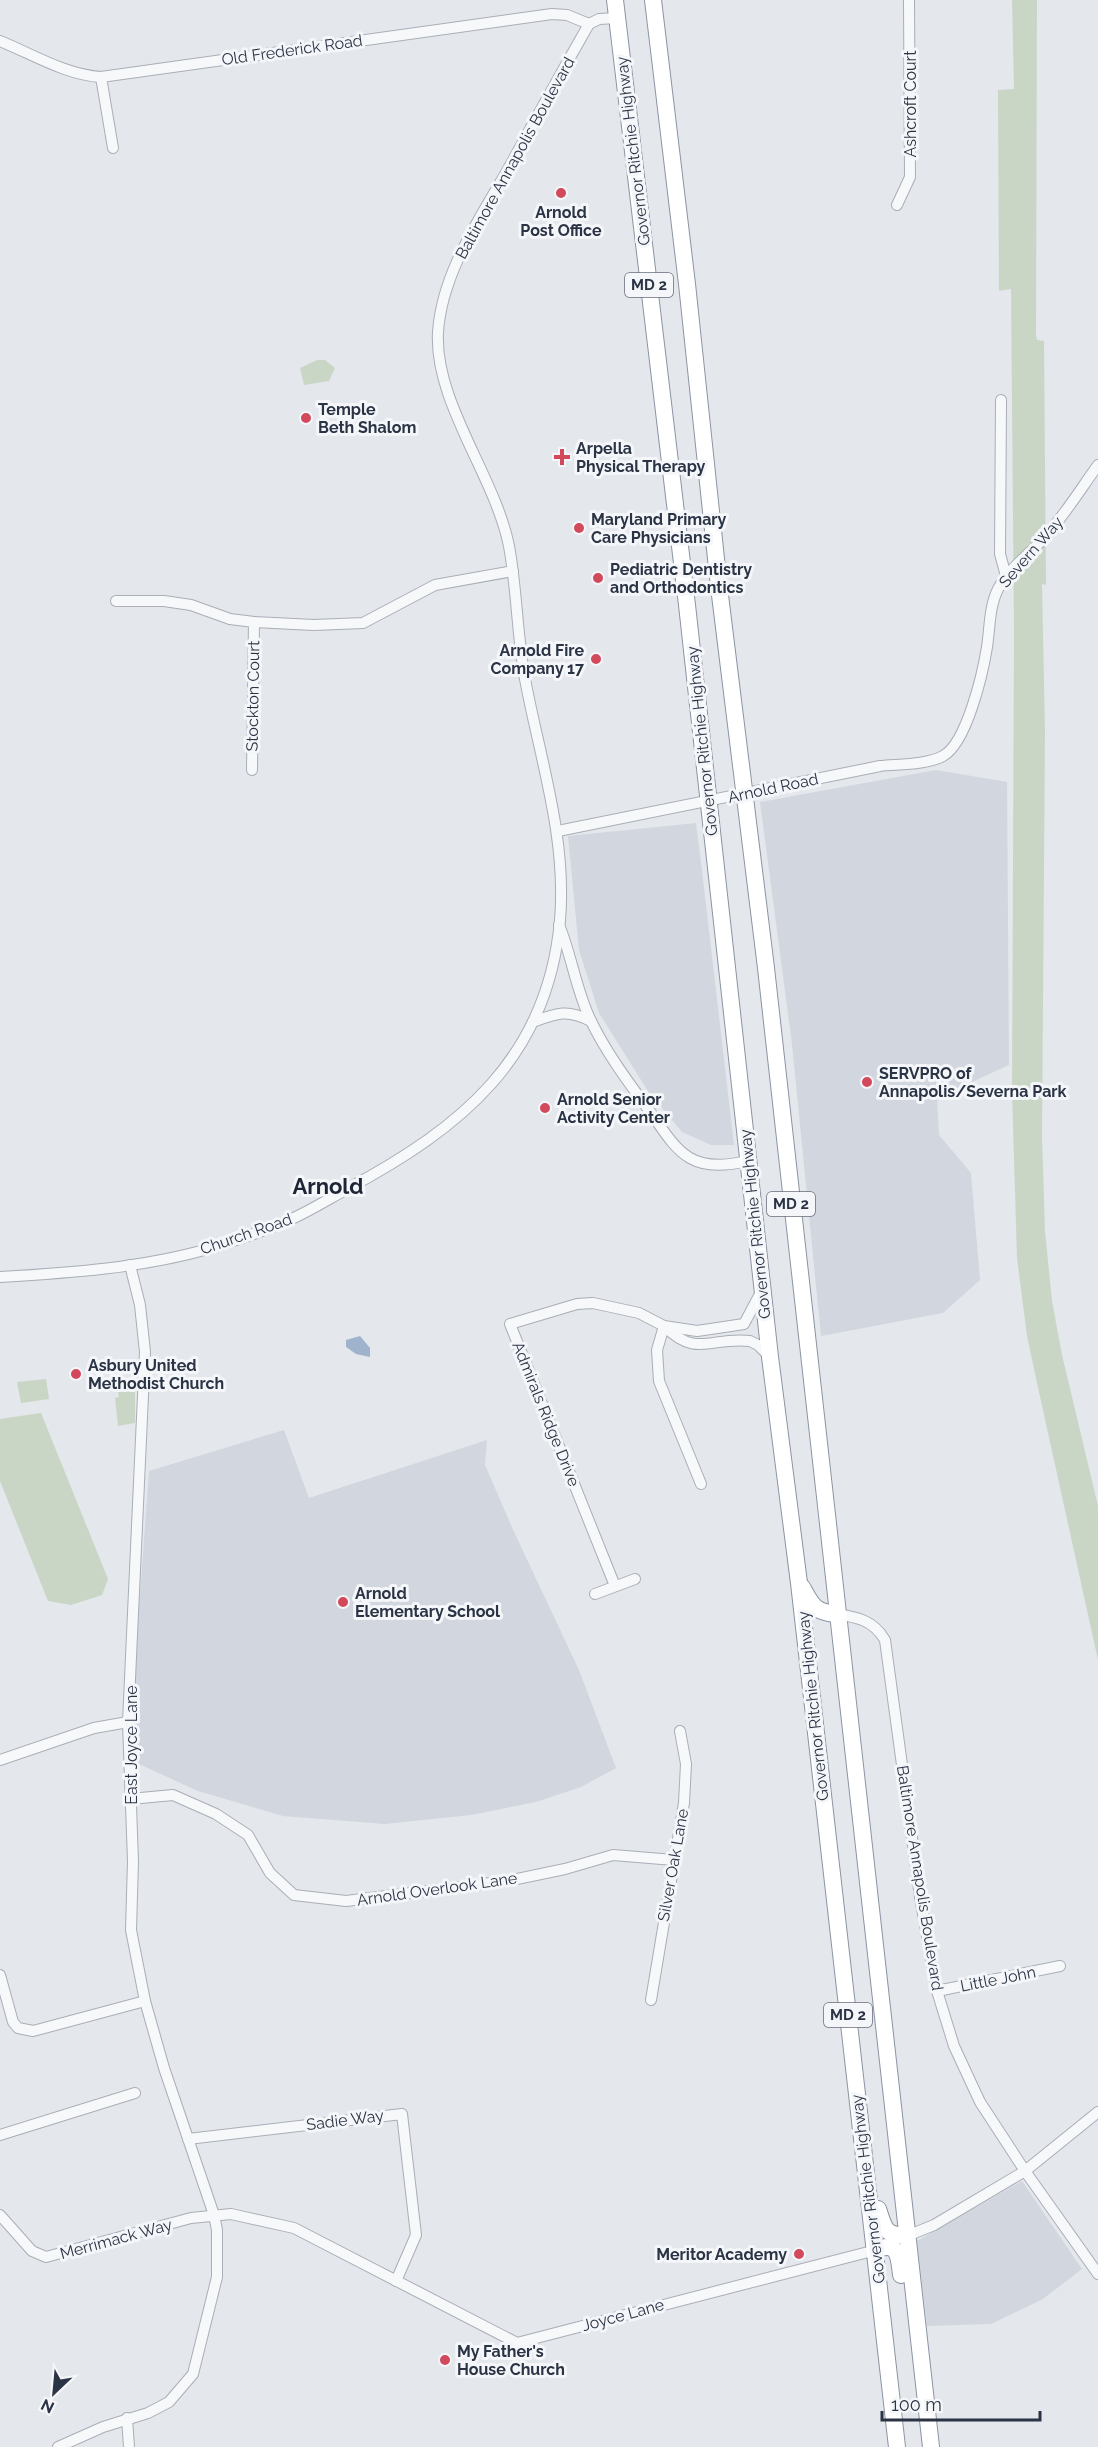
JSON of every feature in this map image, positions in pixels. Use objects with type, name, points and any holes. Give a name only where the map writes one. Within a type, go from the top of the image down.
[{"type":"highway","name":"Governor Ritchie Highway","points":[[615,0],[897,2447]]},
{"type":"highway","name":"Governor Ritchie Highway","points":[[653,0],[931,2447]]},
{"type":"highway","points":[[799,1582],[813,1606],[822,1613],[836,1614]]},
{"type":"highway","points":[[867,2180],[885,2229],[892,2235],[907,2236]]},
{"type":"highway","points":[[876,2250],[885,2246],[892,2247],[898,2255],[906,2307],[918,2337]]},
{"type":"street","name":"Ashcroft Court","points":[[897,205],[910,177],[909,0]]},
{"type":"street","name":"Old Frederick Road","points":[[0,41],[73,72],[101,77],[552,14],[567,15],[589,24]]},
{"type":"street","points":[[589,24],[599,19],[617,18]]},
{"type":"street","name":"Baltimore Annapolis Boulevard","points":[[589,24],[466,244],[448,286],[439,320],[438,345],[446,384],[508,540],[524,674],[558,831],[559,925],[591,1021],[614,1062],[680,1151],[691,1159],[716,1165],[748,1161]]},
{"type":"street","points":[[101,77],[113,148]]},
{"type":"street","points":[[1001,400],[1000,555],[1006,576]]},
{"type":"street","name":"Severn Way","points":[[967,717],[983,665],[994,598],[1006,576],[1064,515],[1098,465]]},
{"type":"street","points":[[116,601],[164,601],[191,605],[230,619],[254,622],[314,625],[363,623],[435,585],[513,571]]},
{"type":"street","name":"Stockton Court","points":[[252,770],[254,622]]},
{"type":"street","name":"Arnold Road","points":[[558,831],[880,766],[939,757],[952,748],[967,717]]},
{"type":"street","name":"Church Road","points":[[0,1277],[62,1274],[130,1265],[204,1250],[245,1237],[288,1221],[369,1177],[435,1137],[484,1094],[509,1064],[533,1022],[553,965],[559,925]]},
{"type":"street","points":[[533,1022],[565,1012],[578,1014],[591,1021]]},
{"type":"street","name":"East Joyce Lane","points":[[58,2447],[127,2418],[148,2413],[169,2402],[193,2374],[217,2277],[217,2229],[214,2215],[164,2068],[145,2001],[131,1930],[133,1861],[128,1722],[145,1353],[140,1305],[130,1265]]},
{"type":"street","name":"Admirals Ridge Drive","points":[[664,1326],[697,1331],[735,1328],[744,1324],[762,1289]]},
{"type":"street","name":"Admirals Ridge Drive","points":[[615,1586],[510,1324],[577,1304],[593,1303],[639,1313],[664,1326],[676,1338],[691,1345],[750,1341],[758,1345],[770,1357]]},
{"type":"street","points":[[664,1326],[657,1350],[659,1381],[701,1484]]},
{"type":"street","points":[[595,1594],[635,1579]]},
{"type":"street","name":"Baltimore Annapolis Boulevard","points":[[836,1614],[869,1622],[878,1629],[885,1640],[920,1897],[937,1991],[954,2046],[980,2102],[1025,2171],[1098,2274]]},
{"type":"street","points":[[0,1760],[94,1728],[128,1722]]},
{"type":"street","name":"Silver Oak Lane","points":[[651,2000],[684,1803],[686,1764],[680,1731]]},
{"type":"street","name":"Arnold Overlook Lane","points":[[130,1799],[173,1795],[216,1814],[248,1835],[270,1873],[294,1895],[346,1901],[507,1881],[565,1869],[613,1855],[674,1860]]},
{"type":"street","name":"Little John","points":[[937,1991],[1060,1966]]},
{"type":"street","points":[[0,1975],[13,2022],[25,2031],[33,2031],[145,2001]]},
{"type":"street","points":[[0,2135],[135,2093]]},
{"type":"street","points":[[907,2236],[934,2225],[1025,2171],[1098,2112]]},
{"type":"street","name":"Sadie Way","points":[[188,2139],[402,2114],[416,2235],[396,2281]]},
{"type":"street","name":"Joyce Lane","points":[[214,2215],[231,2214],[294,2229],[517,2343],[876,2250]]},
{"type":"street","name":"Merrimack Way","points":[[0,2215],[32,2251],[46,2257],[191,2218],[214,2215]]},
{"type":"street","points":[[127,2418],[129,2447]]},
{"type":"shaded area","points":[[936,770],[1007,782],[1009,1065],[937,1098],[939,1135],[971,1173],[980,1280],[943,1313],[821,1336],[792,1044],[760,802]]},
{"type":"shaded area","points":[[696,823],[734,1145],[711,1145],[682,1132],[648,1091],[599,1013],[579,950],[568,836]]},
{"type":"shaded area","name":"Arnold Elementary School","points":[[284,1430],[309,1498],[487,1440],[485,1465],[579,1670],[616,1768],[581,1787],[536,1802],[471,1815],[385,1824],[283,1816],[198,1791],[128,1759],[149,1471]]},
{"type":"shaded area","points":[[1022,2181],[1082,2269],[1043,2299],[991,2324],[927,2326],[917,2241]]},
{"type":"green space","points":[[1012,0],[1037,0],[1036,336],[1037,340],[1044,341],[1046,585],[1042,584],[1045,731],[1042,1138],[1045,1231],[1052,1301],[1062,1355],[1098,1506],[1098,1660],[1027,1336],[1017,1258],[1012,1092],[1014,631],[1011,289],[999,291],[998,90],[1014,89]]},
{"type":"green space","points":[[317,360],[325,360],[335,368],[329,381],[304,385],[300,368]]},
{"type":"green space","points":[[135,1378],[135,1423],[118,1426],[115,1398],[119,1397],[116,1381]]},
{"type":"green space","points":[[46,1379],[49,1399],[21,1403],[17,1382]]},
{"type":"green space","points":[[41,1413],[108,1579],[102,1595],[71,1605],[48,1601],[0,1481],[0,1419]]},
{"type":"water","points":[[360,1336],[370,1348],[370,1357],[356,1354],[346,1347],[346,1340]]},
{"type":"place","name":"Arnold Post Office","points":[[561,193]]},
{"type":"place","name":"Temple Beth Shalom","points":[[306,418]]},
{"type":"place","name":"Arpella Physical Therapy","points":[[562,457]]},
{"type":"place","name":"Maryland Primary Care Physicians","points":[[579,528]]},
{"type":"place","name":"Pediatric Dentistry and Orthodontics","points":[[598,578]]},
{"type":"place","name":"Arnold Fire Company 17","points":[[596,659]]},
{"type":"place","name":"SERVPRO of Annapolis/Severna Park","points":[[867,1082]]},
{"type":"place","name":"Arnold Senior Activity Center","points":[[545,1108]]},
{"type":"place","name":"Asbury United Methodist Church","points":[[76,1374]]},
{"type":"place","name":"Arnold Elementary School","points":[[343,1602]]},
{"type":"place","name":"Meritor Academy","points":[[799,2254]]},
{"type":"place","name":"My Father's House Church","points":[[445,2360]]},
{"type":"district","name":"Arnold","points":[[328,1186]]}]
